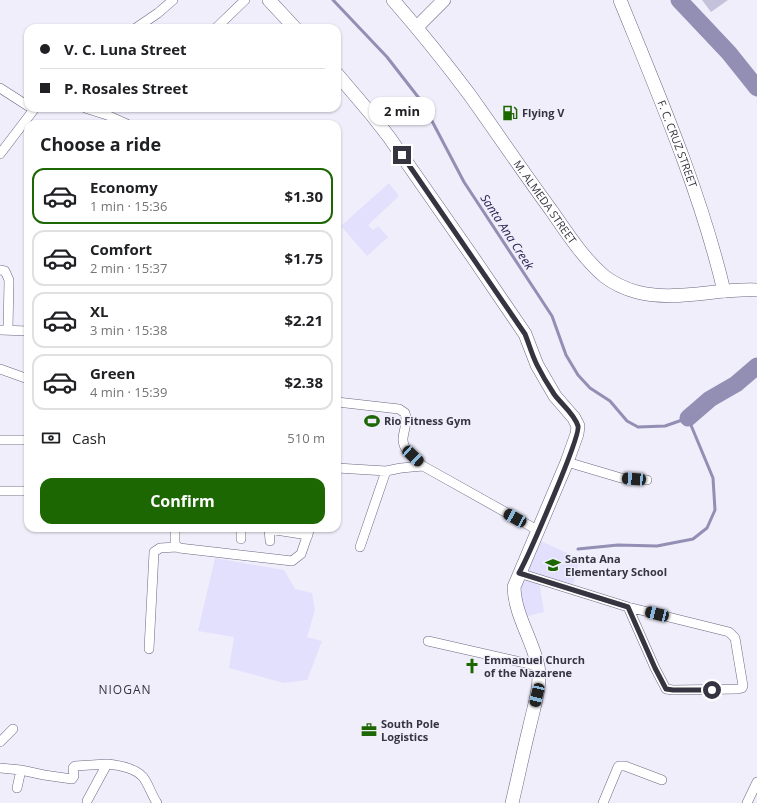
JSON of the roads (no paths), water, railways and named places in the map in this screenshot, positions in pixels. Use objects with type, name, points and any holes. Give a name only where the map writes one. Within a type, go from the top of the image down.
[{"type":"street","points":[[142,24],[173,0]]},
{"type":"street","points":[[220,24],[245,0]]},
{"type":"street","points":[[269,0],[291,24]]},
{"type":"street","name":"M. ALMEDA STREET","points":[[393,0],[436,50],[571,239],[592,264],[605,276],[635,291],[647,294],[670,295],[743,289],[757,290]]},
{"type":"street","points":[[417,27],[444,0]]},
{"type":"street","name":"F. C. CRUZ STREET","points":[[620,0],[674,132],[711,242],[724,291]]},
{"type":"street","points":[[341,79],[371,114],[405,159],[525,334],[537,365],[555,396],[574,418],[578,426],[577,434],[567,462],[539,531],[519,573],[514,588],[514,600],[538,666],[537,695],[512,803]]},
{"type":"street","points":[[1,90],[24,103]]},
{"type":"street","points":[[0,154],[29,112]]},
{"type":"street","points":[[98,112],[118,120]]},
{"type":"street","points":[[0,270],[5,271],[10,280],[4,330],[24,331]]},
{"type":"street","points":[[0,369],[24,378]]},
{"type":"street","points":[[341,402],[399,409],[405,413],[407,420],[403,439],[404,447],[423,466],[539,531]]},
{"type":"street","points":[[0,440],[24,440]]},
{"type":"street","points":[[567,462],[621,478],[647,480]]},
{"type":"street","points":[[341,468],[386,470],[423,466]]},
{"type":"street","points":[[360,547],[386,470]]},
{"type":"street","points":[[0,491],[24,491]]},
{"type":"street","points":[[175,532],[175,544],[177,547]]},
{"type":"street","points":[[241,532],[241,539]]},
{"type":"street","points":[[269,532],[270,541]]},
{"type":"street","points":[[149,649],[154,552],[160,548],[177,547],[292,562],[301,554],[309,532]]},
{"type":"street","points":[[519,573],[628,607],[729,632],[735,638],[743,686],[742,688],[666,689],[628,607]]},
{"type":"street","points":[[428,641],[538,666]]},
{"type":"street","points":[[0,742],[13,729]]},
{"type":"street","points":[[87,800],[107,764]]},
{"type":"street","points":[[0,768],[72,779],[74,776],[75,766],[107,764],[124,767],[138,773],[144,778],[157,803]]},
{"type":"street","points":[[605,802],[618,767],[620,766],[624,766],[662,780]]},
{"type":"street","points":[[17,788],[21,770]]},
{"type":"street","points":[[747,803],[757,782]]},
{"type":"waterway","name":"Santa Ana Creek","points":[[333,0],[387,57],[422,102],[464,182],[552,316],[566,355],[578,375],[590,388],[610,401],[627,421],[638,427],[665,426],[688,418],[713,478],[715,510],[707,528],[693,539],[657,546],[618,545],[578,549]]},
{"type":"waterway","points":[[679,0],[729,53],[757,88]]},
{"type":"waterway","points":[[688,418],[710,399],[736,384],[757,366]]},
{"type":"place","name":"Flying V","points":[[510,113]]},
{"type":"place","name":"Rio Fitness Gym","points":[[372,421]]},
{"type":"place","name":"Santa Ana Elementary School","points":[[553,565]]},
{"type":"place","name":"Emmanuel Church of the Nazarene","points":[[472,666]]},
{"type":"place","name":"South Pole Logistics","points":[[369,730]]},
{"type":"district","name":"NIOGAN","points":[[125,690]]}]
